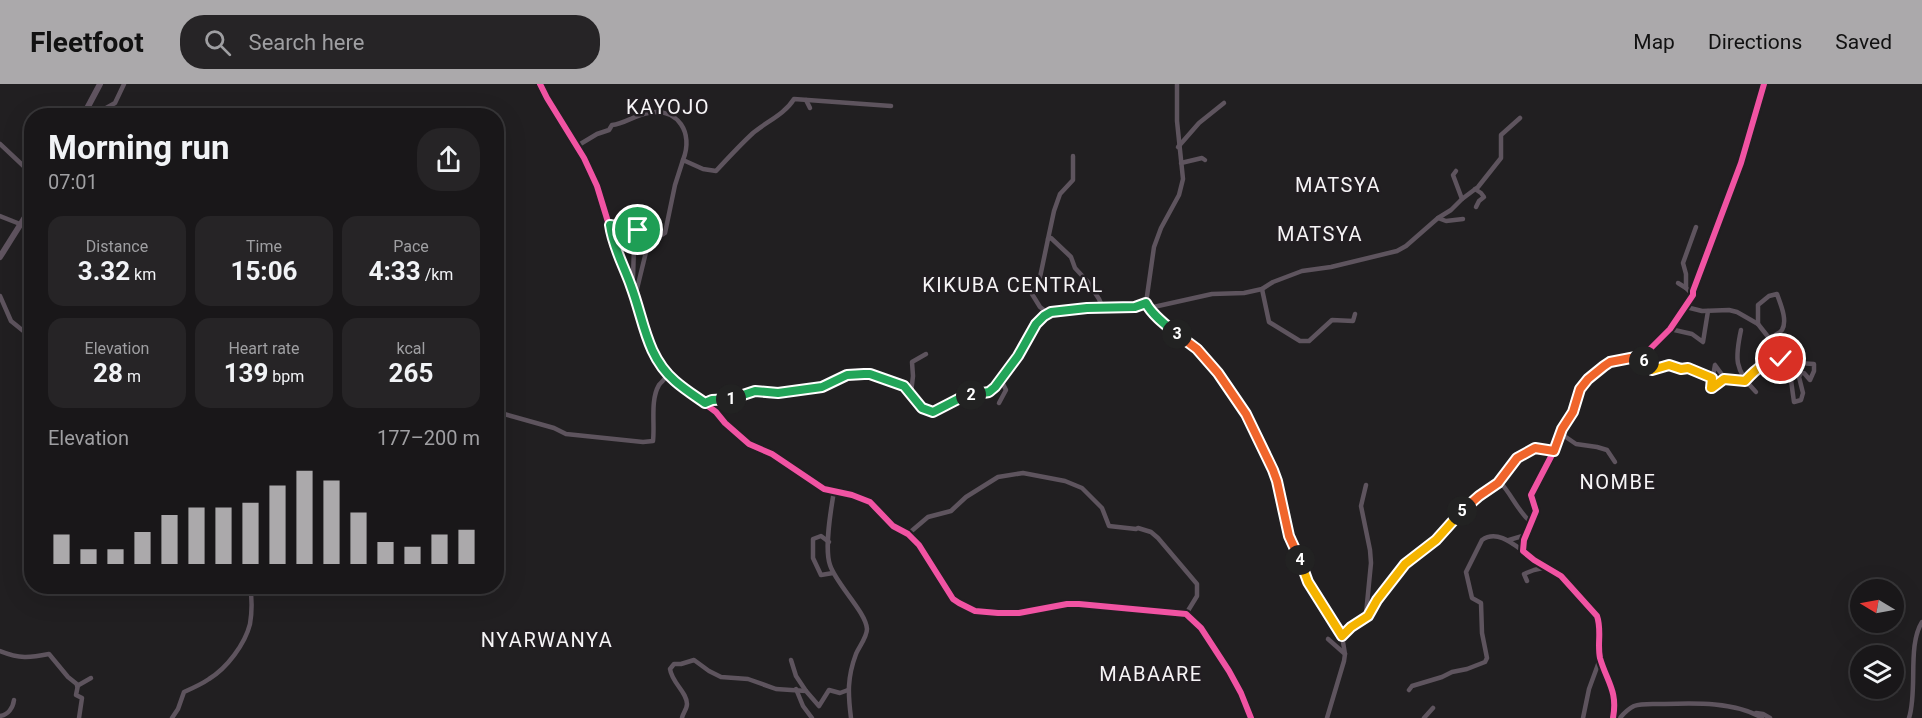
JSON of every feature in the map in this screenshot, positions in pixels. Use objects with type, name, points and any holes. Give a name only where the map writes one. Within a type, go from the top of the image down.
[{"type":"main road","points":[[90,108],[100,84]]},
{"type":"main road","points":[[0,257],[24,218]]},
{"type":"street","points":[[110,108],[124,84]]},
{"type":"street","points":[[540,84],[577,146],[597,186],[648,344],[654,356],[676,382],[705,403],[749,444],[772,454],[824,489],[852,495],[870,502],[893,526],[908,534],[924,551],[953,599],[975,611],[998,614],[1019,613],[1079,604],[1186,614],[1201,628],[1229,671],[1251,718]]},
{"type":"street","points":[[1148,305],[1154,247],[1161,228],[1179,195],[1183,179],[1178,147],[1177,84]]},
{"type":"street","points":[[1523,551],[1526,535],[1536,512],[1531,495],[1554,451],[1560,433],[1573,412],[1580,389],[1594,373],[1610,362],[1641,356],[1653,347],[1670,329],[1693,295],[1741,163],[1764,84]]},
{"type":"street","points":[[683,160],[703,169],[716,171],[751,135],[789,107],[794,99],[891,106]]},
{"type":"street","points":[[804,99],[808,101],[810,108]]},
{"type":"street","points":[[1178,147],[1199,123],[1224,103]]},
{"type":"street","points":[[577,146],[609,130],[612,124],[619,124],[643,114],[669,113],[682,124],[686,131],[686,153],[675,185],[665,232],[662,235],[610,225]]},
{"type":"street","points":[[705,403],[712,400],[736,398],[755,391],[778,393],[822,387],[847,375],[870,374],[904,386],[922,408],[933,412],[964,396],[989,392],[1001,380],[1018,356],[1036,324],[1044,316],[1055,311],[1135,307],[1181,302],[1205,295],[1244,293],[1262,289],[1302,271],[1332,267],[1397,251],[1475,189],[1501,158],[1501,135],[1520,118]]},
{"type":"street","points":[[0,144],[24,166]]},
{"type":"street","points":[[1049,314],[1044,311],[1032,294],[1039,282],[1055,206],[1060,194],[1072,180],[1073,156]]},
{"type":"street","points":[[1181,163],[1202,158],[1204,160]]},
{"type":"street","points":[[1456,171],[1453,175],[1462,199]]},
{"type":"street","points":[[1475,189],[1481,192],[1484,198],[1476,207]]},
{"type":"street","points":[[0,216],[20,224]]},
{"type":"street","points":[[1437,218],[1446,221],[1463,219]]},
{"type":"street","points":[[1686,288],[1683,263],[1696,227]]},
{"type":"street","points":[[1048,238],[1051,238],[1071,257],[1075,268],[1091,287],[1103,308]]},
{"type":"street","points":[[628,280],[633,278],[634,247],[636,244],[644,243],[646,252],[634,298]]},
{"type":"street","points":[[1677,283],[1693,295]]},
{"type":"street","points":[[1262,289],[1269,322],[1300,341],[1309,341],[1332,320],[1353,321],[1355,314]]},
{"type":"street","points":[[1758,324],[1758,305],[1769,296],[1777,294],[1782,309],[1783,328],[1781,332],[1769,338]]},
{"type":"street","points":[[0,296],[11,321],[24,332]]},
{"type":"street","points":[[1148,305],[1218,373],[1246,414],[1273,470],[1289,536],[1302,563],[1305,576],[1342,636],[1345,654],[1327,718]]},
{"type":"street","points":[[1686,307],[1708,311],[1737,312],[1758,324],[1769,338],[1782,347],[1797,363],[1814,364],[1810,380],[1804,373],[1801,373],[1799,377],[1803,393],[1802,400],[1794,402],[1790,373],[1781,359],[1775,358],[1754,371],[1745,381]]},
{"type":"street","points":[[1670,329],[1681,333],[1692,333],[1703,342],[1708,311]]},
{"type":"street","points":[[1741,330],[1736,355],[1745,381],[1756,392]]},
{"type":"street","points":[[911,393],[912,362],[926,354]]},
{"type":"street","points":[[1641,356],[1652,370],[1669,365],[1681,369],[1688,368],[1712,378]]},
{"type":"street","points":[[1724,379],[1715,365],[1711,388],[1724,379],[1745,381]]},
{"type":"street","points":[[504,414],[554,428],[566,434],[653,441],[653,411],[656,397],[659,385],[666,379],[668,373]]},
{"type":"street","points":[[999,403],[1006,390],[1001,380]]},
{"type":"street","points":[[1560,433],[1576,444],[1607,450],[1615,462]]},
{"type":"street","points":[[1358,622],[1368,616],[1377,600],[1405,564],[1436,540],[1468,505],[1500,482],[1517,458],[1533,449],[1554,451]]},
{"type":"street","points":[[908,534],[928,517],[951,511],[966,497],[998,477],[1023,473],[1065,482],[1082,488],[1102,508],[1109,526],[1138,528],[1151,532],[1158,538],[1197,584],[1197,596],[1186,614]]},
{"type":"street","points":[[1500,482],[1526,519],[1531,522]]},
{"type":"street","points":[[1342,636],[1367,612],[1370,550],[1361,506],[1366,485]]},
{"type":"street","points":[[834,491],[830,520],[829,563],[839,585],[865,621],[867,631],[852,665],[848,690],[851,718]]},
{"type":"street","points":[[1509,540],[1526,535]]},
{"type":"street","points":[[829,542],[821,536],[813,539],[813,558],[821,575],[833,573]]},
{"type":"street","points":[[1409,690],[1412,686],[1486,661],[1481,603],[1472,598],[1466,572],[1482,540],[1490,536],[1509,540],[1534,560],[1561,576],[1597,616],[1600,631],[1600,659],[1589,690],[1583,718]]},
{"type":"street","points":[[1527,581],[1524,574],[1547,567]]},
{"type":"street","points":[[172,718],[184,692],[210,679],[223,668],[240,647],[250,624],[251,594]]},
{"type":"street","points":[[1909,718],[1914,682],[1912,669],[1918,629],[1922,622]]},
{"type":"street","points":[[1328,639],[1345,654]]},
{"type":"street","points":[[0,651],[11,656],[27,658],[50,654],[54,662],[78,684],[76,695],[82,698],[80,718]]},
{"type":"street","points":[[1600,659],[1614,693],[1613,718]]},
{"type":"street","points":[[682,718],[687,702],[672,677],[670,669],[674,664],[694,660],[718,676],[748,679],[776,689],[806,691]]},
{"type":"street","points":[[791,660],[796,676],[819,706],[829,690],[840,693],[848,690]]},
{"type":"street","points":[[77,686],[91,678]]},
{"type":"street","points":[[796,689],[803,706],[812,718]]},
{"type":"street","points":[[0,716],[13,706],[14,700]]},
{"type":"street","points":[[1620,718],[1630,708],[1646,704],[1706,704],[1763,714],[1770,718]]},
{"type":"street","points":[[1424,718],[1433,708]]},
{"type":"street","points":[[1752,713],[1762,718]]},
{"type":"cycle path","points":[[540,84],[584,158],[597,186],[648,344],[654,356],[676,382],[716,412],[749,444],[772,454],[824,489],[852,495],[870,502],[893,526],[908,534],[919,545],[953,599],[975,611],[1019,613],[1079,604],[1186,614],[1201,628],[1229,671],[1251,718]]},
{"type":"cycle path","points":[[1613,718],[1614,701],[1600,658],[1597,616],[1561,576],[1523,551],[1524,540],[1536,511],[1531,495],[1555,449],[1562,429],[1570,418],[1580,389],[1610,362],[1630,359],[1647,352],[1670,329],[1693,295],[1741,163],[1764,84]]},
{"type":"district","name":"KAYOJO","points":[[668,107]]},
{"type":"district","name":"MATSYA","points":[[1338,185]]},
{"type":"district","name":"MATSYA","points":[[1320,234]]},
{"type":"district","name":"KIKUBA CENTRAL","points":[[1013,285]]},
{"type":"district","name":"NOMBE","points":[[1618,482]]},
{"type":"district","name":"NYARWANYA","points":[[547,640]]},
{"type":"district","name":"MABAARE","points":[[1151,674]]},
{"type":"route","points":[[638,230],[610,225],[648,344],[654,356],[670,376],[705,403],[745,396],[755,391],[778,393],[822,387],[847,375],[870,374],[904,386],[922,408],[933,412],[964,396],[989,392],[995,387],[1018,356],[1036,324],[1051,312],[1087,308],[1135,307],[1146,303],[1155,315],[1197,349],[1211,364],[1246,414],[1273,470],[1289,536],[1302,563],[1305,576],[1342,636],[1368,616],[1377,600],[1405,564],[1436,540],[1468,505],[1498,483],[1517,458],[1535,448],[1554,451],[1562,429],[1573,412],[1580,389],[1594,373],[1610,362],[1641,356],[1652,370],[1669,365],[1681,369],[1688,368],[1712,378],[1712,388],[1724,379],[1745,381],[1754,371],[1775,358],[1781,359]]}]
